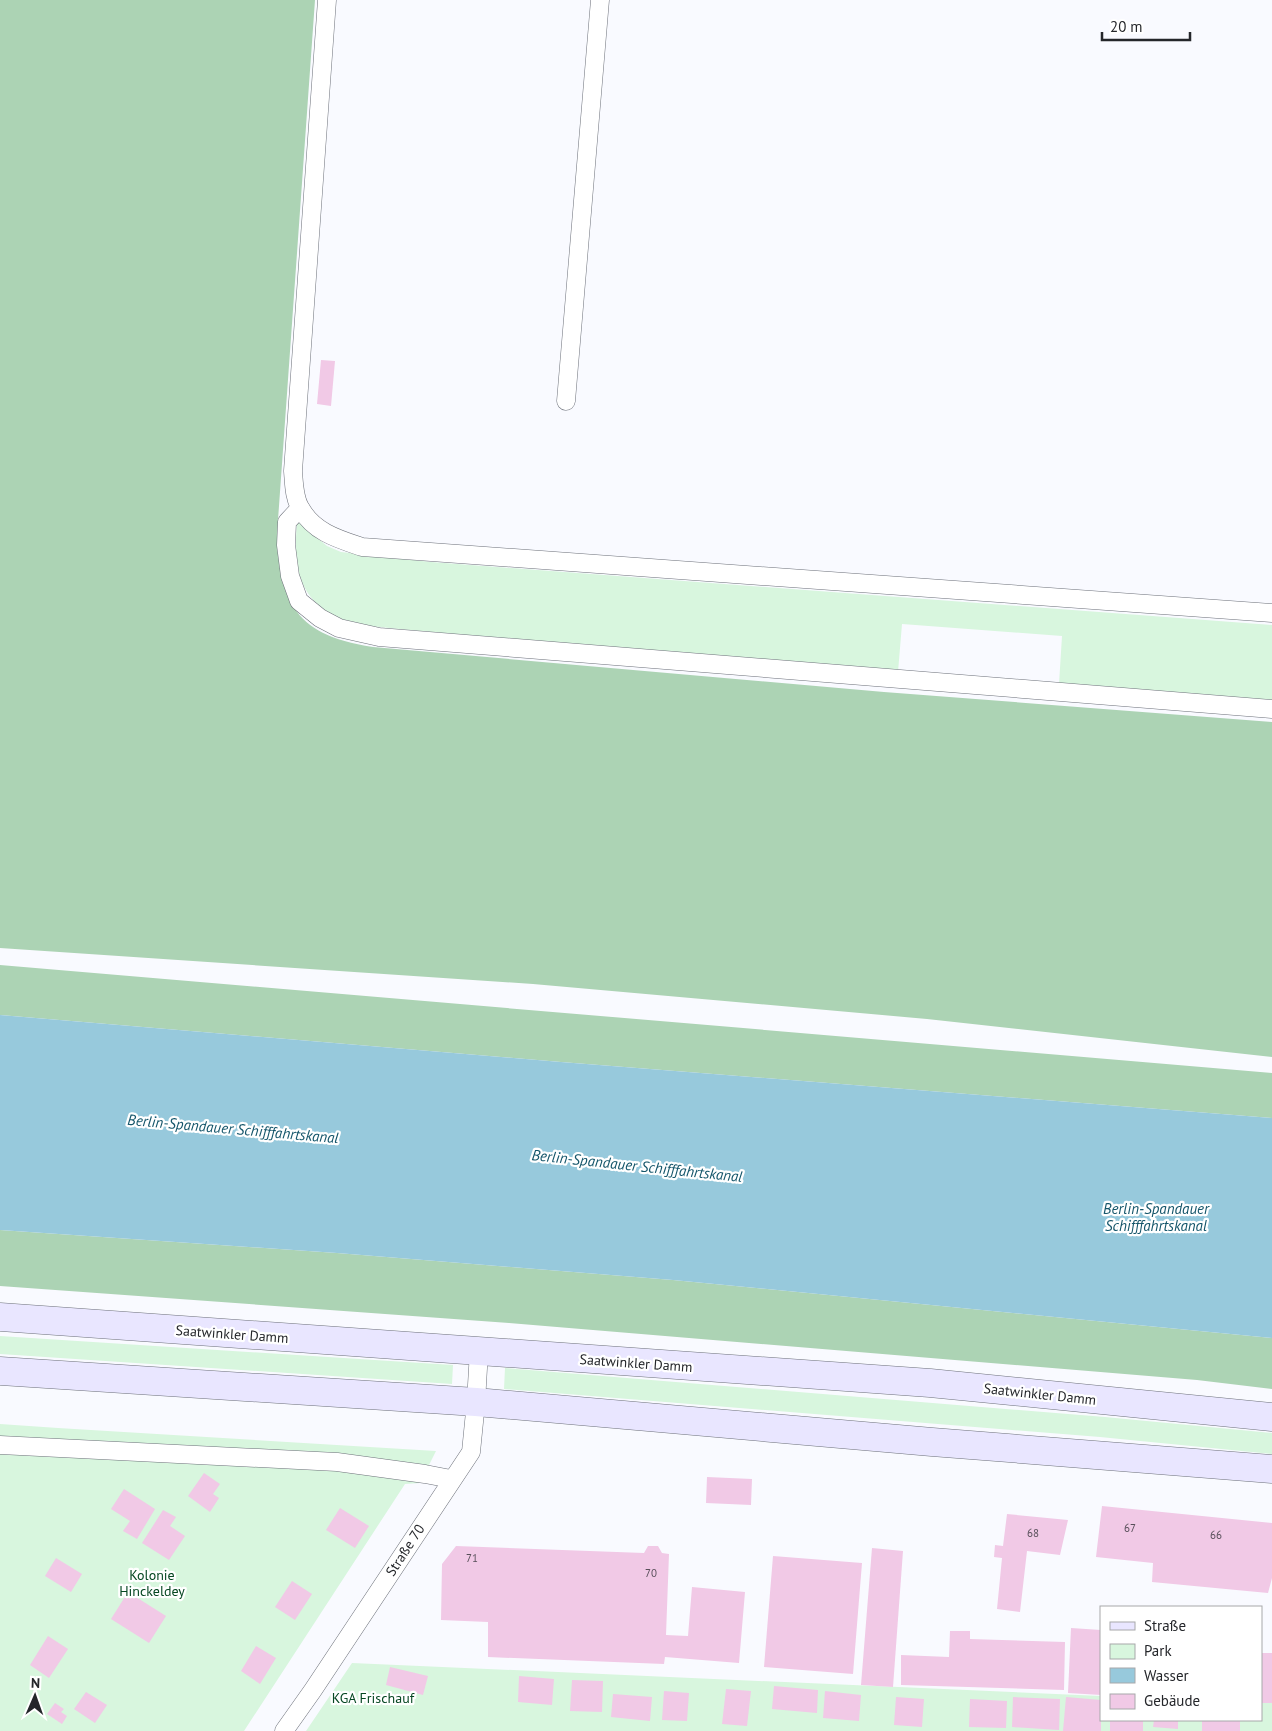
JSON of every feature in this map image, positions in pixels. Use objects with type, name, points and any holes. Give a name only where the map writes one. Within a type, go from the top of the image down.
[{"type":"main road","name":"Saatwinkler Damm","points":[[0,1318],[930,1383],[1272,1417]]},
{"type":"main road","points":[[0,1371],[476,1402],[932,1442],[1272,1469]]},
{"type":"lane","points":[[327,0],[293,471],[295,491],[300,508],[313,525],[334,538],[362,547],[1272,613]]},
{"type":"lane","points":[[566,401],[600,0]]},
{"type":"lane","points":[[300,508],[287,522],[286,545],[290,576],[299,601],[320,618],[339,628],[379,637],[1272,709]]},
{"type":"lane","name":"Straße 70","points":[[284,1731],[471,1452],[479,1351]]},
{"type":"lane","points":[[0,1445],[337,1462],[452,1479]]},
{"type":"green space","points":[[0,0],[315,0],[278,520],[281,571],[286,591],[294,608],[306,622],[323,633],[345,641],[373,647],[884,692],[1272,722],[1272,1057],[927,1019],[533,984],[0,948]]},
{"type":"green space","points":[[297,521],[327,546],[341,552],[431,562],[1272,625],[1272,700],[1059,684],[1062,636],[902,624],[898,672],[577,646],[358,625],[336,618],[327,612],[318,605],[304,587],[296,559]]},
{"type":"green space","points":[[0,965],[1272,1073],[1272,1118],[561,1062],[0,1015]]},
{"type":"green space","points":[[0,1230],[337,1253],[673,1280],[1272,1338],[1272,1389],[1197,1380],[509,1323],[0,1286]]},
{"type":"green space","points":[[0,1336],[453,1365],[452,1384],[0,1354]]},
{"type":"green space","points":[[505,1368],[1105,1417],[1272,1433],[1272,1454],[1100,1437],[504,1389]]},
{"type":"green space","name":"Kolonie Hinckeldey","points":[[0,1424],[436,1451],[420,1483],[405,1484],[244,1731],[0,1731]]},
{"type":"green space","name":"KGA Frischauf","points":[[352,1663],[1100,1696],[1100,1721],[1262,1721],[1262,1703],[1272,1703],[1272,1731],[306,1731]]},
{"type":"water","name":"Berlin-Spandauer Schifffahrtskanal","points":[[0,1015],[561,1062],[1272,1118],[1272,1338],[673,1280],[337,1253],[0,1230]]},
{"type":"building","points":[[321,360],[335,361],[331,406],[317,404]]},
{"type":"building","points":[[204,1473],[220,1484],[213,1494],[219,1498],[210,1512],[188,1496]]},
{"type":"building","points":[[707,1477],[752,1479],[751,1505],[706,1503]]},
{"type":"building","points":[[124,1489],[155,1509],[137,1539],[123,1531],[130,1521],[111,1509]]},
{"type":"building","points":[[1102,1506],[1272,1523],[1272,1578],[1268,1593],[1152,1582],[1153,1563],[1096,1557]]},
{"type":"building","points":[[340,1508],[369,1526],[355,1548],[326,1530]]},
{"type":"building","points":[[163,1510],[176,1517],[170,1526],[185,1536],[169,1560],[142,1543]]},
{"type":"building","points":[[1007,1514],[1068,1520],[1060,1555],[1027,1551],[1020,1612],[997,1609],[1002,1558],[994,1557],[995,1545],[1003,1546]]},
{"type":"building","points":[[456,1546],[644,1553],[648,1546],[658,1546],[662,1553],[669,1554],[666,1635],[688,1636],[692,1587],[745,1592],[739,1663],[665,1657],[664,1664],[488,1657],[488,1622],[441,1620],[442,1564]]},
{"type":"building","points":[[872,1548],[903,1551],[893,1687],[861,1685]]},
{"type":"building","points":[[773,1556],[862,1563],[853,1674],[764,1667]]},
{"type":"building","points":[[56,1558],[82,1574],[71,1592],[45,1576]]},
{"type":"building","points":[[292,1581],[312,1594],[295,1620],[275,1607]]},
{"type":"building","points":[[128,1592],[166,1616],[149,1643],[111,1619]]},
{"type":"building","points":[[1071,1628],[1100,1630],[1100,1695],[1068,1693]]},
{"type":"building","points":[[950,1631],[970,1631],[970,1639],[1065,1642],[1064,1690],[901,1685],[901,1655],[949,1657]]},
{"type":"building","points":[[48,1636],[68,1649],[49,1678],[30,1665]]},
{"type":"building","points":[[256,1646],[276,1658],[260,1684],[241,1671]]},
{"type":"building","points":[[1262,1653],[1272,1653],[1272,1703],[1262,1703]]},
{"type":"building","points":[[390,1667],[428,1676],[423,1695],[386,1685]]},
{"type":"building","points":[[519,1676],[554,1679],[552,1705],[518,1702]]},
{"type":"building","points":[[572,1680],[603,1681],[602,1712],[570,1711]]},
{"type":"building","points":[[774,1686],[818,1690],[817,1713],[772,1709]]},
{"type":"building","points":[[726,1689],[751,1691],[747,1726],[722,1724]]},
{"type":"building","points":[[664,1691],[689,1693],[687,1721],[662,1720]]},
{"type":"building","points":[[825,1691],[861,1695],[859,1721],[823,1718]]},
{"type":"building","points":[[86,1692],[107,1705],[95,1723],[74,1709]]},
{"type":"building","points":[[613,1694],[652,1697],[650,1721],[611,1717]]},
{"type":"building","points":[[896,1697],[924,1699],[922,1727],[894,1725]]},
{"type":"building","points":[[1013,1697],[1060,1699],[1059,1730],[1012,1727]]},
{"type":"building","points":[[1066,1697],[1100,1700],[1101,1731],[1063,1731]]},
{"type":"building","points":[[970,1699],[1007,1701],[1006,1728],[969,1727]]},
{"type":"building","points":[[55,1703],[64,1709],[61,1712],[67,1716],[62,1724],[47,1714]]},
{"type":"building","points":[[1110,1721],[1143,1721],[1143,1731],[1110,1731]]},
{"type":"building","points":[[1154,1721],[1178,1721],[1178,1729],[1153,1727]]},
{"type":"building","points":[[1202,1721],[1240,1721],[1240,1731],[1202,1731]]}]
